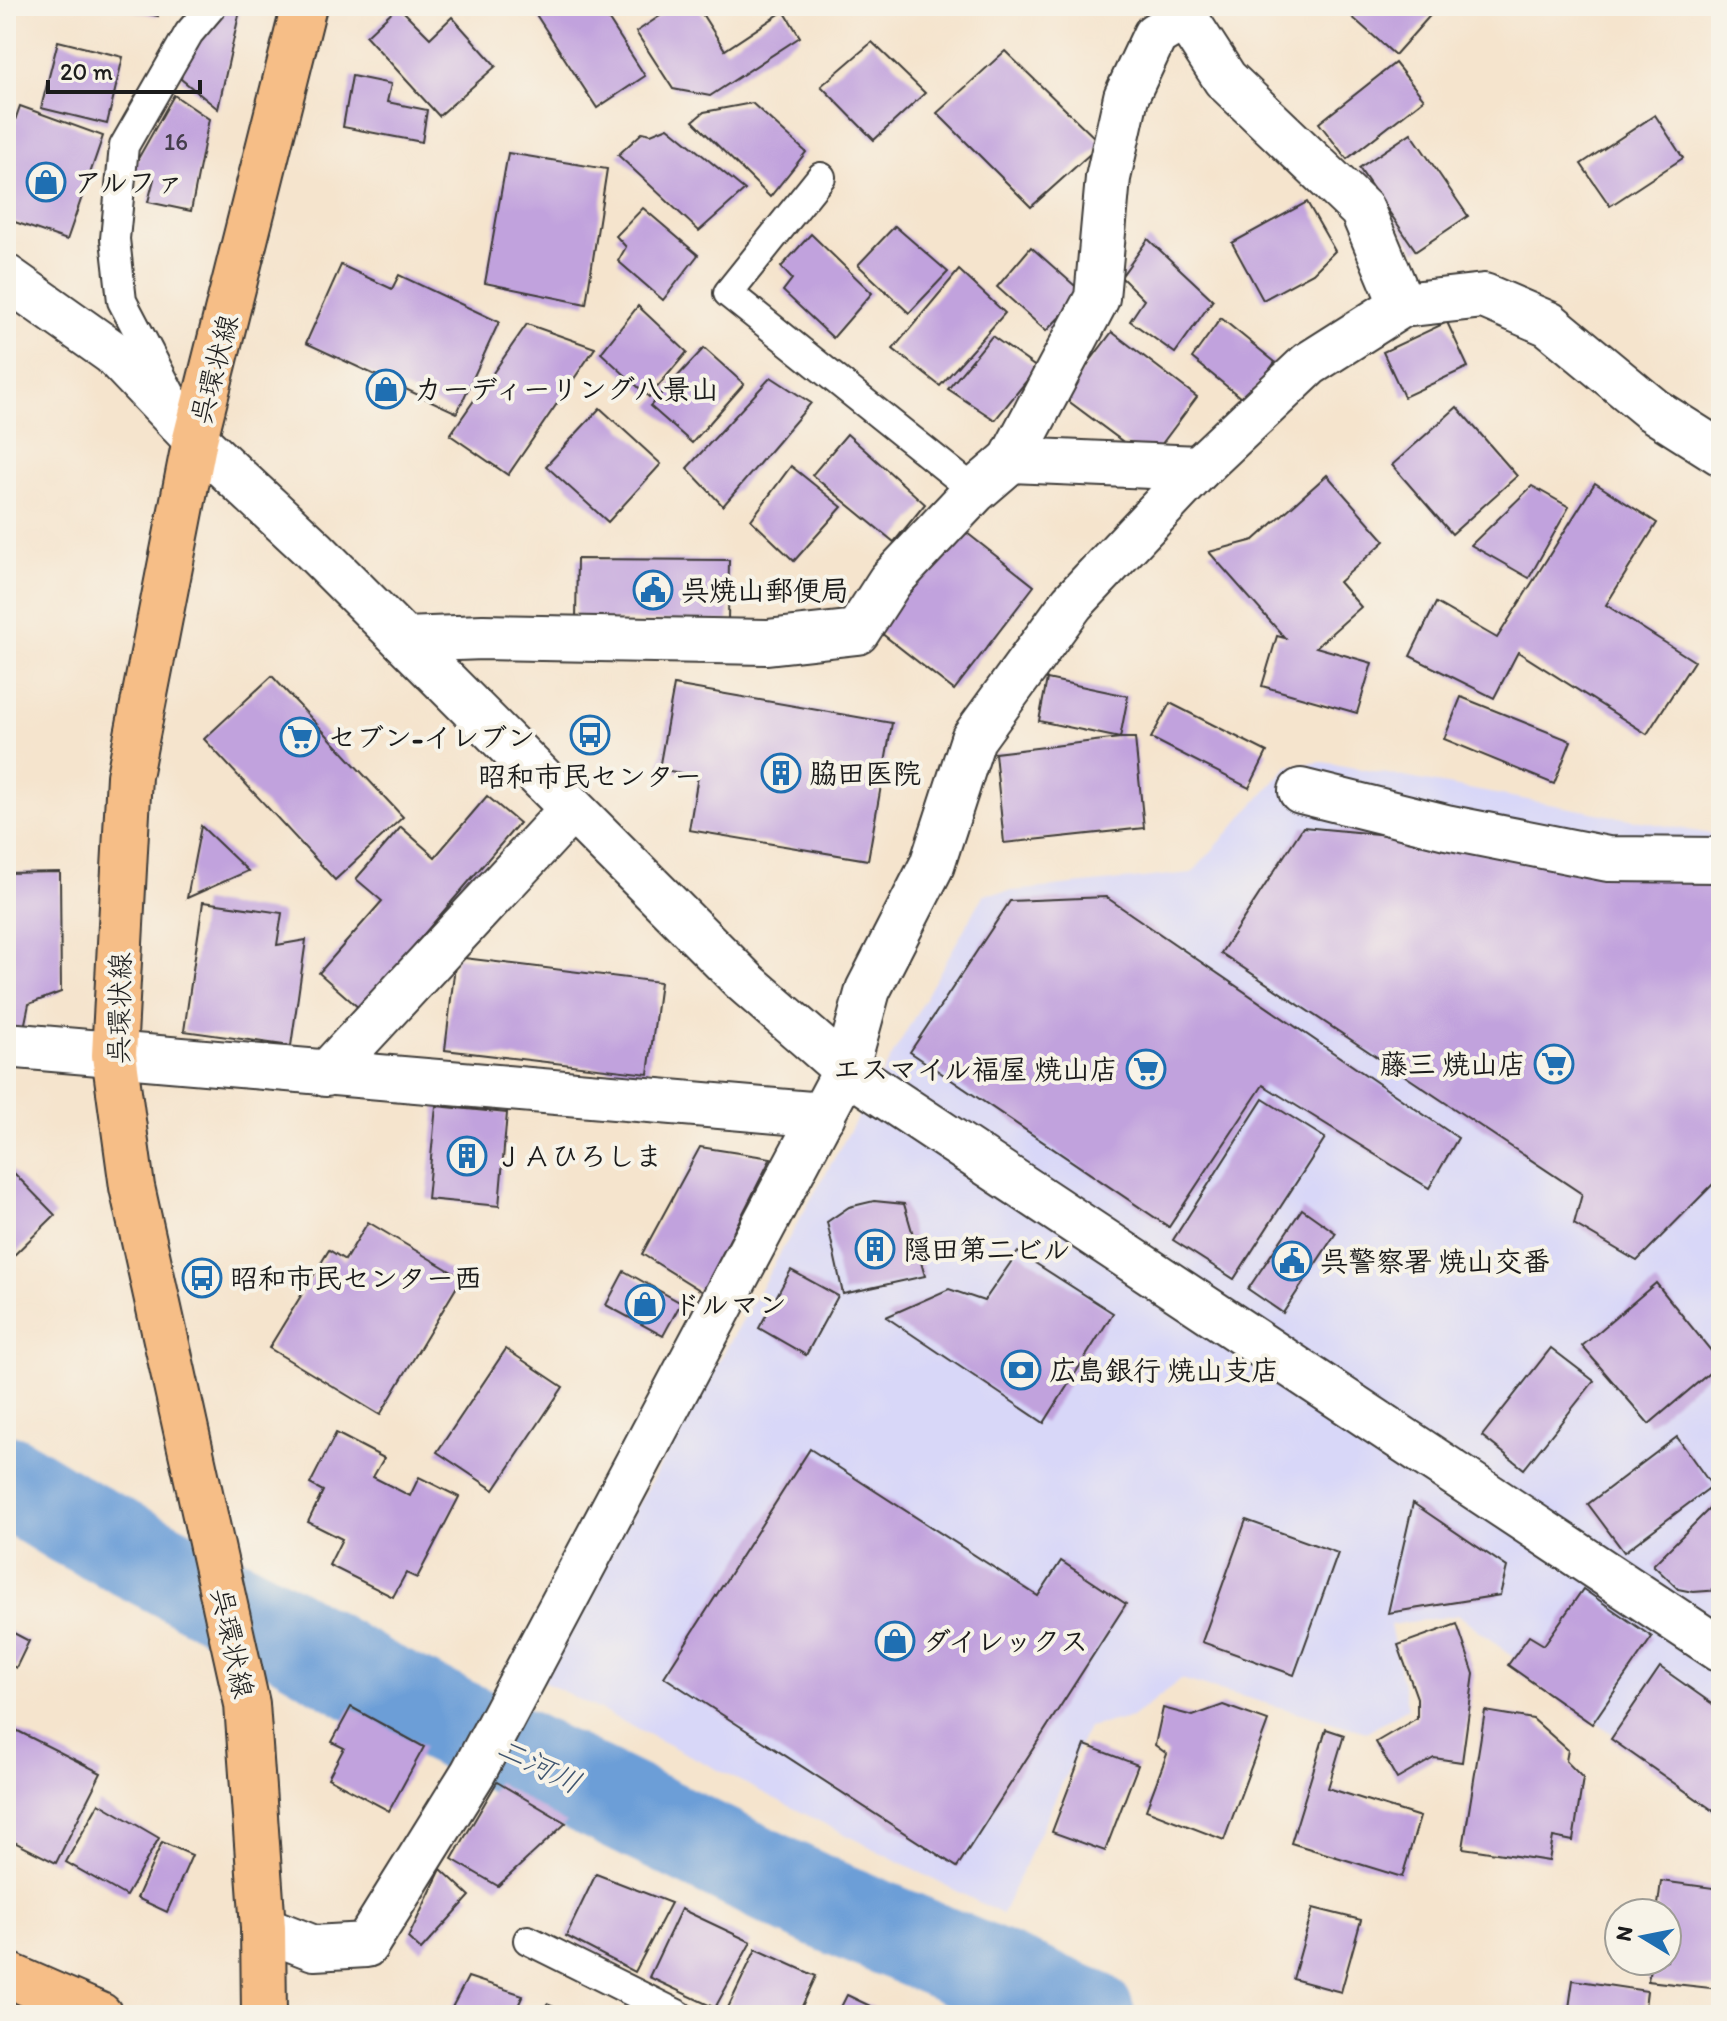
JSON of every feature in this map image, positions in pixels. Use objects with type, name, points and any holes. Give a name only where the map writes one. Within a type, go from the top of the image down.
[{"type":"main road","name":"呉環状線","points":[[264,2015],[263,1928],[247,1704],[132,1187],[114,1055],[129,776],[195,439],[304,6]]},
{"type":"main road","points":[[6,1974],[100,2015]]},
{"type":"street","points":[[404,640],[483,637],[767,642],[857,632],[890,581],[975,491],[1011,460],[1097,298],[1108,178],[1126,97],[1155,35],[1184,12],[1225,79],[1362,210],[1402,305]]},
{"type":"street","points":[[6,277],[113,353],[195,439],[404,640],[745,982],[846,1070],[1721,1650]]},
{"type":"street","points":[[263,1928],[314,1948],[366,1945],[473,1773],[846,1070],[868,990],[932,865],[973,739],[1072,603],[1199,468],[1309,364],[1402,305],[1484,296],[1549,324],[1653,410],[1721,453]]},
{"type":"street","points":[[1011,460],[1199,468]]},
{"type":"street","points":[[1301,791],[1446,827],[1608,859],[1721,860]]},
{"type":"street","points":[[326,1074],[571,810]]},
{"type":"street","points":[[6,1045],[823,1115]]},
{"type":"lane","points":[[195,439],[122,301],[115,239],[124,146],[189,33],[212,6]]},
{"type":"lane","points":[[821,177],[728,293],[975,491]]},
{"type":"lane","points":[[528,1940],[679,2015]]},
{"type":"shaded area","points":[[1323,762],[1721,836],[1721,1818],[1459,1615],[1390,1625],[1408,1708],[1366,1732],[1181,1679],[1132,1718],[1088,1727],[1002,1914],[539,1679],[984,894],[1192,873],[1288,766]]},
{"type":"building","points":[[112,6],[160,6],[158,16]]},
{"type":"building","points":[[227,6],[241,6],[218,109],[181,79],[187,49]]},
{"type":"building","points":[[398,6],[430,38],[452,17],[496,66],[439,116],[366,36]]},
{"type":"building","points":[[545,6],[600,6],[645,76],[597,108],[535,13]]},
{"type":"building","points":[[675,6],[697,6],[725,50],[784,11],[800,37],[710,96],[673,89],[636,32]]},
{"type":"building","points":[[1360,6],[1431,6],[1435,10],[1395,55],[1351,16]]},
{"type":"building","points":[[58,41],[123,57],[107,124],[41,108]]},
{"type":"building","points":[[872,42],[925,93],[874,140],[821,86]]},
{"type":"building","points":[[1005,51],[1101,144],[1031,207],[937,113]]},
{"type":"building","points":[[1395,63],[1424,99],[1347,159],[1319,123]]},
{"type":"building","points":[[352,76],[391,84],[387,102],[427,110],[422,142],[343,127]]},
{"type":"building","points":[[174,95],[209,119],[191,211],[148,202],[154,179],[133,176],[135,164]]},
{"type":"building","points":[[752,103],[806,152],[770,197],[693,121],[704,112]]},
{"type":"building","name":"アルファ","points":[[20,106],[103,136],[67,240],[6,219],[6,146]]},
{"type":"building","points":[[1655,115],[1683,158],[1610,206],[1581,164]]},
{"type":"building","points":[[668,127],[745,190],[699,231],[618,155],[643,132],[651,134]]},
{"type":"building","points":[[1411,133],[1468,216],[1416,251],[1359,168]]},
{"type":"building","points":[[508,153],[607,169],[586,304],[485,283]]},
{"type":"building","points":[[1307,202],[1335,251],[1313,273],[1263,300],[1232,243]]},
{"type":"building","points":[[643,208],[698,255],[663,300],[618,261],[626,247],[616,236]]},
{"type":"building","points":[[895,226],[948,272],[909,313],[858,265]]},
{"type":"building","points":[[811,234],[872,293],[833,338],[783,291],[792,279],[781,267]]},
{"type":"building","points":[[1148,239],[1213,300],[1175,353],[1130,321],[1144,300],[1121,277]]},
{"type":"building","points":[[1031,247],[1083,293],[1046,331],[997,287]]},
{"type":"building","points":[[341,265],[392,289],[399,275],[499,322],[457,413],[306,343]]},
{"type":"building","points":[[959,270],[1005,313],[940,386],[893,349]]},
{"type":"building","points":[[638,306],[687,352],[649,397],[601,353]]},
{"type":"building","points":[[1221,318],[1275,362],[1246,402],[1192,358]]},
{"type":"building","points":[[1447,322],[1468,367],[1404,397],[1383,352]]},
{"type":"building","points":[[527,324],[595,348],[508,475],[450,435]]},
{"type":"building","points":[[1112,332],[1197,397],[1149,461],[1063,397]]},
{"type":"building","points":[[992,336],[1037,368],[995,420],[948,389]]},
{"type":"building","points":[[704,348],[744,384],[692,443],[650,406]]},
{"type":"building","points":[[771,377],[811,403],[723,506],[687,468]]},
{"type":"building","points":[[1457,407],[1517,476],[1452,534],[1392,465]]},
{"type":"building","points":[[600,408],[661,464],[608,522],[546,466]]},
{"type":"building","points":[[847,434],[925,504],[894,542],[812,475]]},
{"type":"building","points":[[791,466],[842,507],[794,561],[751,520]]},
{"type":"building","points":[[1327,475],[1385,541],[1339,582],[1361,607],[1316,647],[1372,663],[1357,713],[1262,686],[1277,636],[1285,638],[1209,552],[1254,540]]},
{"type":"building","points":[[1595,483],[1657,523],[1606,605],[1694,661],[1647,734],[1518,652],[1494,698],[1410,656],[1436,603],[1497,638]]},
{"type":"building","points":[[1532,486],[1569,507],[1529,578],[1471,545]]},
{"type":"building","points":[[957,525],[1034,586],[954,690],[876,629]]},
{"type":"building","points":[[577,559],[729,560],[728,621],[576,620]]},
{"type":"building","points":[[272,676],[403,817],[335,880],[204,739]]},
{"type":"building","points":[[1047,679],[1128,696],[1120,738],[1039,721]]},
{"type":"building","name":"脇田医院","points":[[674,685],[892,723],[868,860],[689,830],[698,776],[659,769]]},
{"type":"building","points":[[1461,697],[1571,741],[1554,784],[1444,739]]},
{"type":"building","points":[[1170,703],[1267,752],[1249,788],[1151,738]]},
{"type":"building","points":[[1135,738],[1144,828],[1004,843],[995,753]]},
{"type":"building","points":[[487,796],[519,823],[360,1009],[319,973],[382,901],[356,879],[401,827],[435,857]]},
{"type":"building","points":[[201,826],[248,871],[187,898]]},
{"type":"building","name":"藤三 焼山店","points":[[1303,827],[1721,866],[1721,1176],[1637,1261],[1574,1224],[1582,1194],[1221,953]]},
{"type":"building","points":[[60,872],[61,992],[29,1004],[24,1028],[6,1028],[6,873]]},
{"type":"building","name":"エスマイル福屋 焼山店","points":[[1106,897],[1458,1138],[1429,1188],[1263,1085],[1169,1227],[910,1052],[1010,901]]},
{"type":"building","points":[[203,902],[282,913],[277,945],[306,940],[291,1046],[184,1031]]},
{"type":"building","points":[[456,957],[660,982],[648,1074],[445,1050]]},
{"type":"building","points":[[1263,1099],[1325,1138],[1234,1279],[1173,1240]]},
{"type":"building","name":"ＪＡひろしま","points":[[436,1106],[507,1113],[499,1206],[427,1199]]},
{"type":"building","points":[[700,1147],[771,1158],[703,1292],[642,1254]]},
{"type":"building","points":[[12,1171],[55,1215],[6,1263],[6,1177]]},
{"type":"building","name":"隠田第二ビル","points":[[874,1201],[904,1204],[925,1276],[843,1294],[827,1222],[849,1207]]},
{"type":"building","name":"呉警察署 焼山交番","points":[[1302,1209],[1336,1233],[1283,1313],[1248,1289]]},
{"type":"building","points":[[368,1222],[462,1278],[380,1415],[269,1348],[329,1250],[345,1260]]},
{"type":"building","name":"広島銀行 焼山支店","points":[[1018,1252],[1113,1313],[1044,1423],[886,1317],[949,1289],[984,1301]]},
{"type":"building","points":[[791,1270],[838,1296],[806,1355],[759,1328]]},
{"type":"building","points":[[624,1271],[681,1303],[663,1336],[606,1305]]},
{"type":"building","points":[[1656,1283],[1721,1363],[1649,1424],[1582,1346]]},
{"type":"building","points":[[1551,1348],[1594,1381],[1524,1469],[1482,1436]]},
{"type":"building","points":[[506,1349],[563,1387],[494,1490],[437,1452]]},
{"type":"building","points":[[336,1433],[384,1458],[373,1477],[410,1496],[419,1477],[459,1497],[417,1578],[406,1573],[393,1597],[329,1565],[342,1539],[308,1522],[323,1491],[310,1484]]},
{"type":"building","points":[[1677,1437],[1712,1486],[1624,1552],[1588,1504]]},
{"type":"building","name":"ダイレックス","points":[[810,1449],[1038,1596],[1061,1561],[1126,1604],[957,1867],[664,1677]]},
{"type":"building","points":[[1721,1497],[1721,1590],[1693,1592],[1678,1589],[1653,1565]]},
{"type":"building","points":[[1413,1503],[1507,1567],[1500,1595],[1388,1613]]},
{"type":"building","points":[[1246,1520],[1338,1553],[1294,1675],[1202,1642]]},
{"type":"building","points":[[1583,1589],[1652,1637],[1592,1724],[1508,1665],[1529,1636],[1544,1645]]},
{"type":"building","points":[[1457,1624],[1474,1674],[1462,1762],[1434,1758],[1397,1779],[1376,1742],[1417,1718],[1417,1698],[1398,1645]]},
{"type":"building","points":[[8,1630],[29,1641],[16,1668],[6,1663]]},
{"type":"building","points":[[1660,1667],[1721,1710],[1721,1816],[1611,1739]]},
{"type":"building","points":[[1223,1705],[1268,1721],[1224,1840],[1146,1810],[1167,1754],[1155,1745],[1163,1708],[1193,1716]]},
{"type":"building","points":[[351,1707],[424,1747],[389,1811],[328,1778],[344,1748],[332,1742]]},
{"type":"building","points":[[1485,1711],[1533,1719],[1568,1750],[1566,1761],[1583,1778],[1573,1841],[1553,1837],[1549,1861],[1463,1848]]},
{"type":"building","points":[[6,1725],[101,1773],[56,1863],[6,1838]]},
{"type":"building","points":[[1326,1729],[1344,1735],[1328,1788],[1420,1817],[1402,1877],[1291,1843]]},
{"type":"building","points":[[1085,1745],[1138,1765],[1105,1851],[1052,1832]]},
{"type":"building","points":[[497,1782],[566,1823],[498,1886],[452,1859]]},
{"type":"building","points":[[99,1803],[159,1838],[126,1896],[66,1862]]},
{"type":"building","points":[[162,1842],[192,1855],[167,1912],[137,1898]]},
{"type":"building","points":[[441,1869],[470,1896],[421,1950],[408,1938]]},
{"type":"building","points":[[596,1874],[671,1903],[635,1972],[566,1936]]},
{"type":"building","points":[[1661,1881],[1721,1889],[1719,1989],[1648,1981],[1649,1977],[1683,1977],[1683,1897],[1659,1897]]},
{"type":"building","points":[[1313,1908],[1361,1920],[1341,1992],[1293,1979]]},
{"type":"building","points":[[681,1909],[751,1942],[715,2008],[649,1977]]},
{"type":"building","points":[[756,1949],[816,1976],[798,2015],[725,2014]]},
{"type":"building","points":[[468,1977],[523,1995],[514,2015],[448,2015]]},
{"type":"building","points":[[1573,1980],[1647,1991],[1644,2015],[1568,2015]]},
{"type":"building","points":[[847,1995],[889,2015],[837,2015]]},
{"type":"building","points":[[547,2004],[572,2015],[541,2015]]},
{"type":"waterway","name":"二河川","points":[[6,1480],[73,1521],[268,1623],[375,1685],[812,1898],[1089,2015]]},
{"type":"place","name":"アルファ","points":[[46,182]]},
{"type":"place","name":"カーディーリング八景山","points":[[386,389]]},
{"type":"place","name":"呉焼山郵便局","points":[[653,590]]},
{"type":"place","name":"昭和市民センター","points":[[590,735]]},
{"type":"place","name":"セブン-イレブン","points":[[300,737]]},
{"type":"place","name":"脇田医院","points":[[781,773]]},
{"type":"place","name":"藤三 焼山店","points":[[1554,1064]]},
{"type":"place","name":"エスマイル福屋 焼山店","points":[[1146,1069]]},
{"type":"place","name":"ＪＡひろしま","points":[[467,1156]]},
{"type":"place","name":"隠田第二ビル","points":[[875,1249]]},
{"type":"place","name":"呉警察署 焼山交番","points":[[1292,1261]]},
{"type":"place","name":"昭和市民センター西","points":[[202,1278]]},
{"type":"place","name":"ドルマン","points":[[645,1304]]},
{"type":"place","name":"広島銀行 焼山支店","points":[[1021,1370]]},
{"type":"place","name":"ダイレックス","points":[[895,1641]]}]
